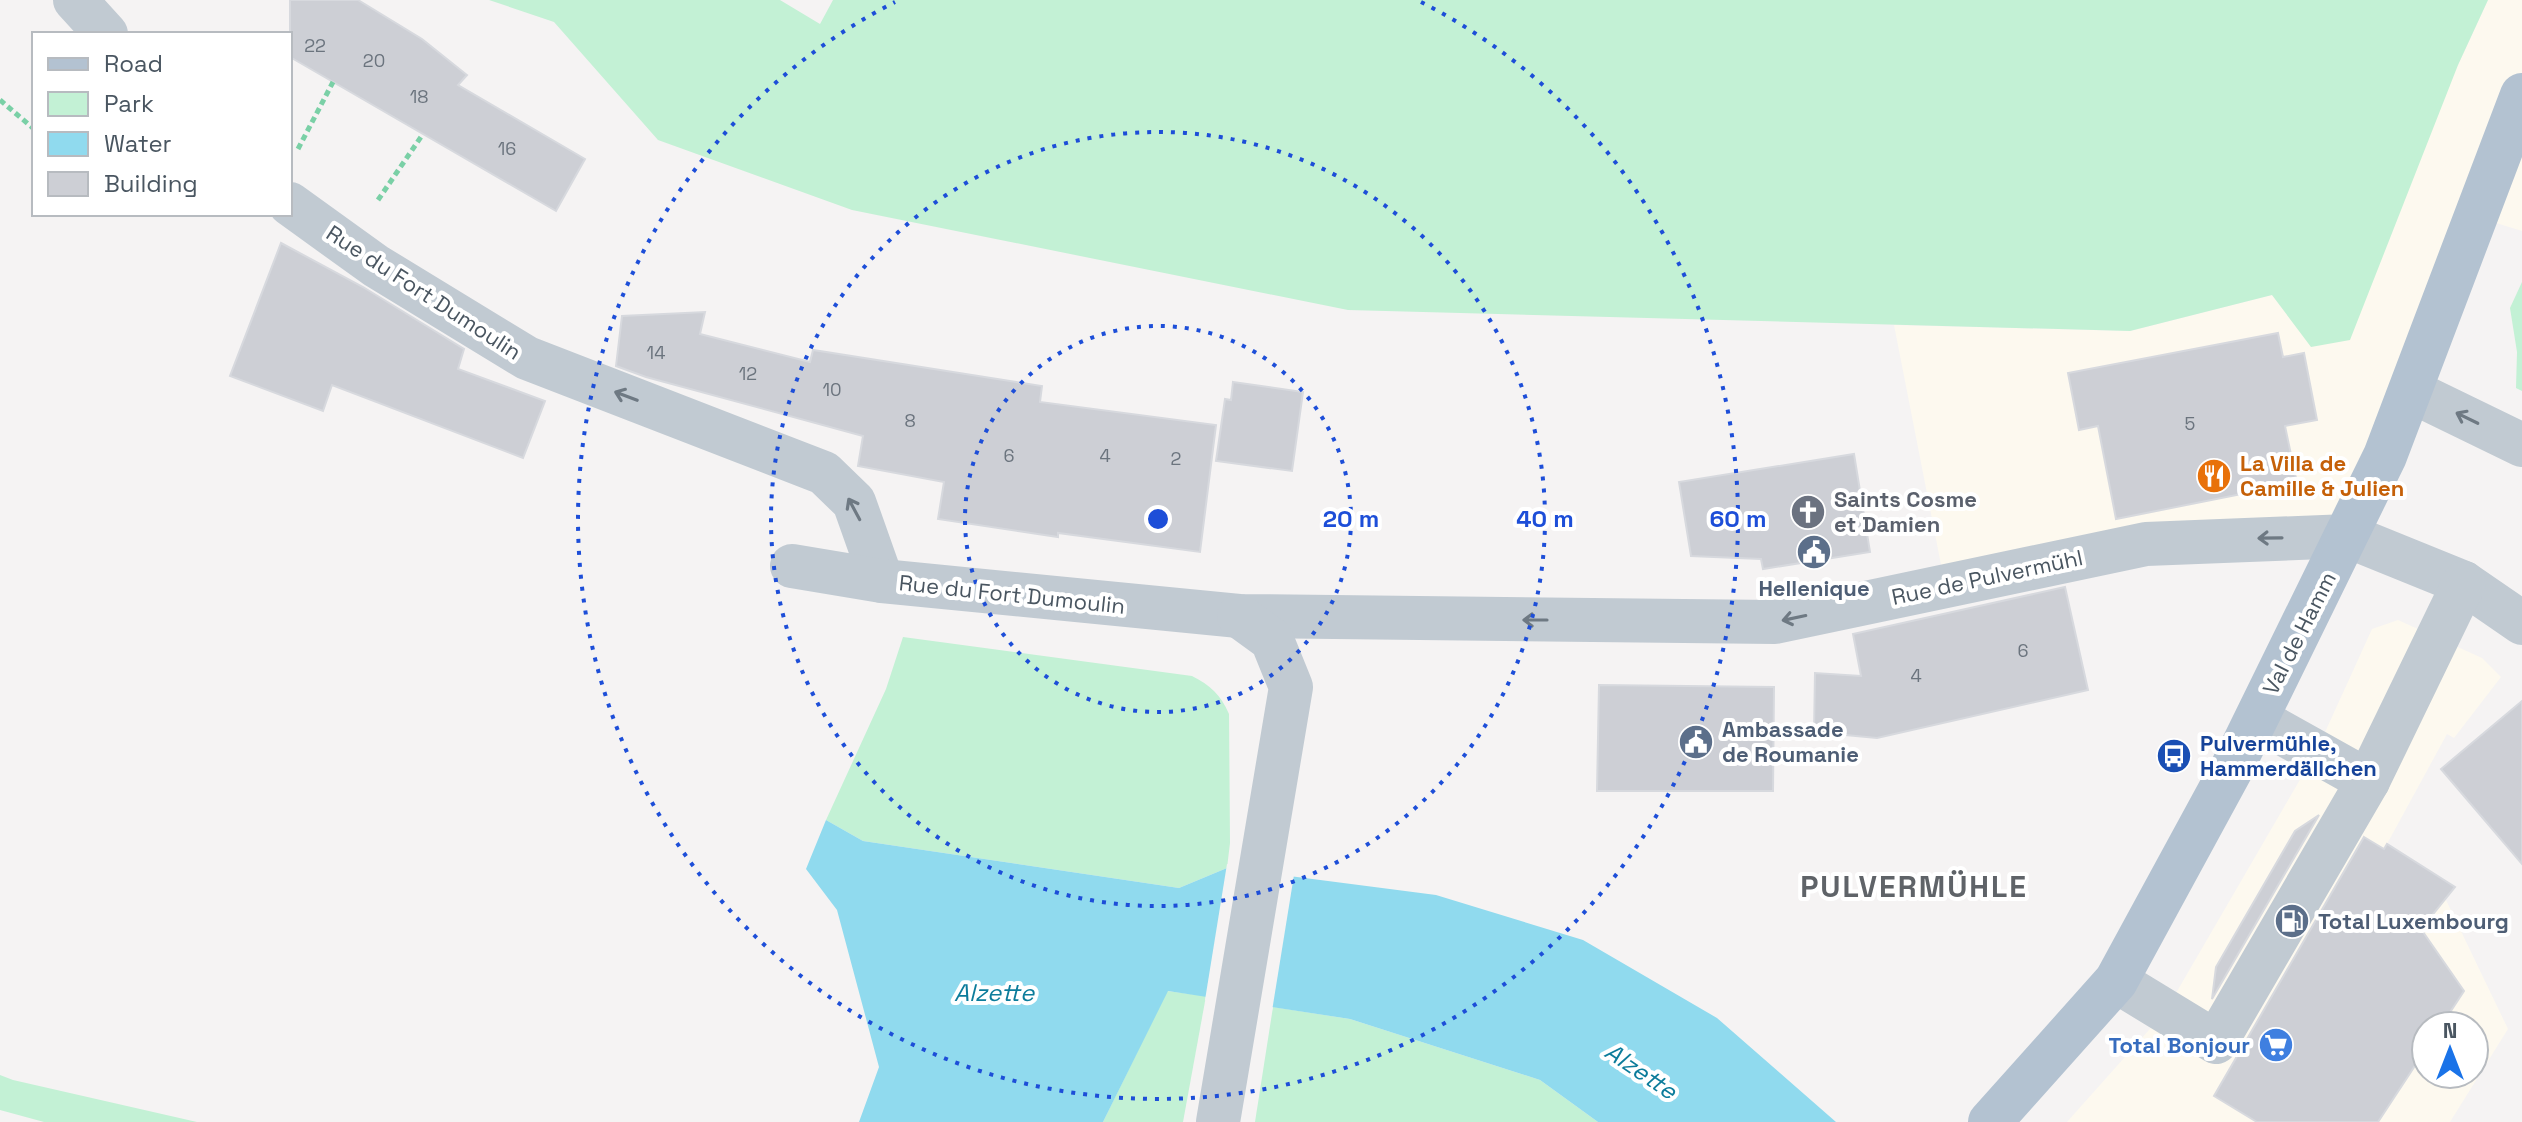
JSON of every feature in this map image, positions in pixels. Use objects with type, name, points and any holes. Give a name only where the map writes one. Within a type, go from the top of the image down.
[{"type":"main road","name":"Val de Hamm","points":[[1995,1118],[2116,981],[2257,719],[2348,536],[2411,391],[2522,95]]},
{"type":"street","points":[[75,0],[104,32]]},
{"type":"street","name":"Rue du Fort Dumoulin","points":[[292,205],[376,266],[527,358],[824,473],[854,502],[882,581],[1239,616]]},
{"type":"street","points":[[2411,391],[2522,445]]},
{"type":"street","name":"Rue de Pulvermühl","points":[[1239,616],[1775,622],[2146,544],[2348,536],[2464,583],[2520,611]]},
{"type":"street","points":[[792,566],[882,581]]},
{"type":"street","points":[[2116,981],[2216,1042],[2368,781],[2464,583]]},
{"type":"street","points":[[1218,1122],[1291,687],[1272,640],[1239,616]]},
{"type":"street","points":[[2257,719],[2368,781]]},
{"type":"path","points":[[298,150],[333,82]]},
{"type":"path","points":[[0,100],[32,127]]},
{"type":"path","points":[[363,195],[377,201],[423,134]]},
{"type":"shaded area","points":[[2488,0],[2522,0],[2522,231],[2477,217],[2348,536],[1945,585],[1894,325],[2130,331],[2272,295],[2311,346],[2458,65]]},
{"type":"shaded area","points":[[2398,620],[2482,658],[2501,677],[2454,738],[2447,734],[2387,844],[2433,873],[2508,1029],[2490,1058],[2490,1010],[2410,1010],[2410,1090],[2470,1090],[2450,1122],[2067,1122],[2165,1012],[2316,752],[2372,629]]},
{"type":"green space","points":[[489,0],[780,0],[820,24],[833,0],[2488,0],[2458,65],[2350,340],[2311,347],[2272,295],[2130,331],[1348,310],[852,210],[658,140],[554,22]]},
{"type":"green space","points":[[2522,282],[2522,391],[2516,388],[2517,352],[2510,308]]},
{"type":"green space","points":[[903,637],[1192,676],[1204,683],[1219,696],[1229,714],[1230,843],[1227,868],[1179,888],[863,841],[826,820],[886,689]]},
{"type":"green space","points":[[1167,991],[1206,996],[1183,1122],[1103,1122]]},
{"type":"green space","points":[[1273,1007],[1350,1019],[1540,1080],[1598,1122],[1255,1122]]},
{"type":"green space","points":[[0,1075],[197,1122],[44,1122],[0,1110]]},
{"type":"water","name":"Alzette","points":[[826,820],[863,841],[1179,888],[1227,868],[1436,895],[1583,940],[1717,1018],[1836,1122],[1598,1122],[1540,1080],[1350,1019],[1168,991],[1103,1122],[859,1122],[879,1067],[837,910],[806,869]]},
{"type":"pier","points":[[1227,864],[1294,875],[1272,1011],[1205,1000]]},
{"type":"building","points":[[290,0],[358,0],[422,39],[467,75],[458,85],[585,159],[556,211],[292,58]]},
{"type":"building","points":[[281,243],[363,287],[464,349],[458,369],[545,401],[523,458],[332,385],[323,411],[230,376]]},
{"type":"building","points":[[705,312],[700,334],[810,362],[813,350],[1042,386],[1040,402],[1216,425],[1200,552],[1058,533],[1058,537],[938,519],[944,482],[858,466],[863,436],[646,377],[616,366],[622,316]]},
{"type":"building","points":[[2278,333],[2283,357],[2304,353],[2317,420],[2285,426],[2297,483],[2116,519],[2098,426],[2079,430],[2068,373]]},
{"type":"building","points":[[1233,382],[1303,392],[1292,471],[1216,461],[1225,399],[1231,400]]},
{"type":"building","name":"Saints Cosme et Damien","points":[[1854,454],[1870,552],[1763,569],[1761,559],[1691,556],[1679,482]]},
{"type":"building","points":[[2065,587],[2088,690],[1877,738],[1814,732],[1815,673],[1861,676],[1853,634]]},
{"type":"building","points":[[1599,685],[1774,687],[1773,791],[1597,791]]},
{"type":"building","points":[[2522,701],[2522,864],[2441,769]]},
{"type":"building","points":[[2319,815],[2212,999],[2216,967],[2295,831]]},
{"type":"building","points":[[2364,837],[2384,849],[2387,844],[2455,887],[2421,929],[2464,991],[2452,1010],[2410,1010],[2410,1073],[2378,1122],[2257,1122],[2214,1096]]},
{"type":"place","name":"La Villa de Camille & Julien","points":[[2214,476]]},
{"type":"place","name":"Saints Cosme et Damien","points":[[1808,512]]},
{"type":"place","name":"Hellenique","points":[[1814,552]]},
{"type":"place","name":"Ambassade de Roumanie","points":[[1696,742]]},
{"type":"place","name":"Pulvermühle, Hammerdällchen","points":[[2174,756]]},
{"type":"place","name":"Total Luxembourg","points":[[2292,921]]},
{"type":"place","name":"Total Bonjour","points":[[2276,1045]]},
{"type":"district","name":"PULVERMÜHLE","points":[[1914,886]]}]
